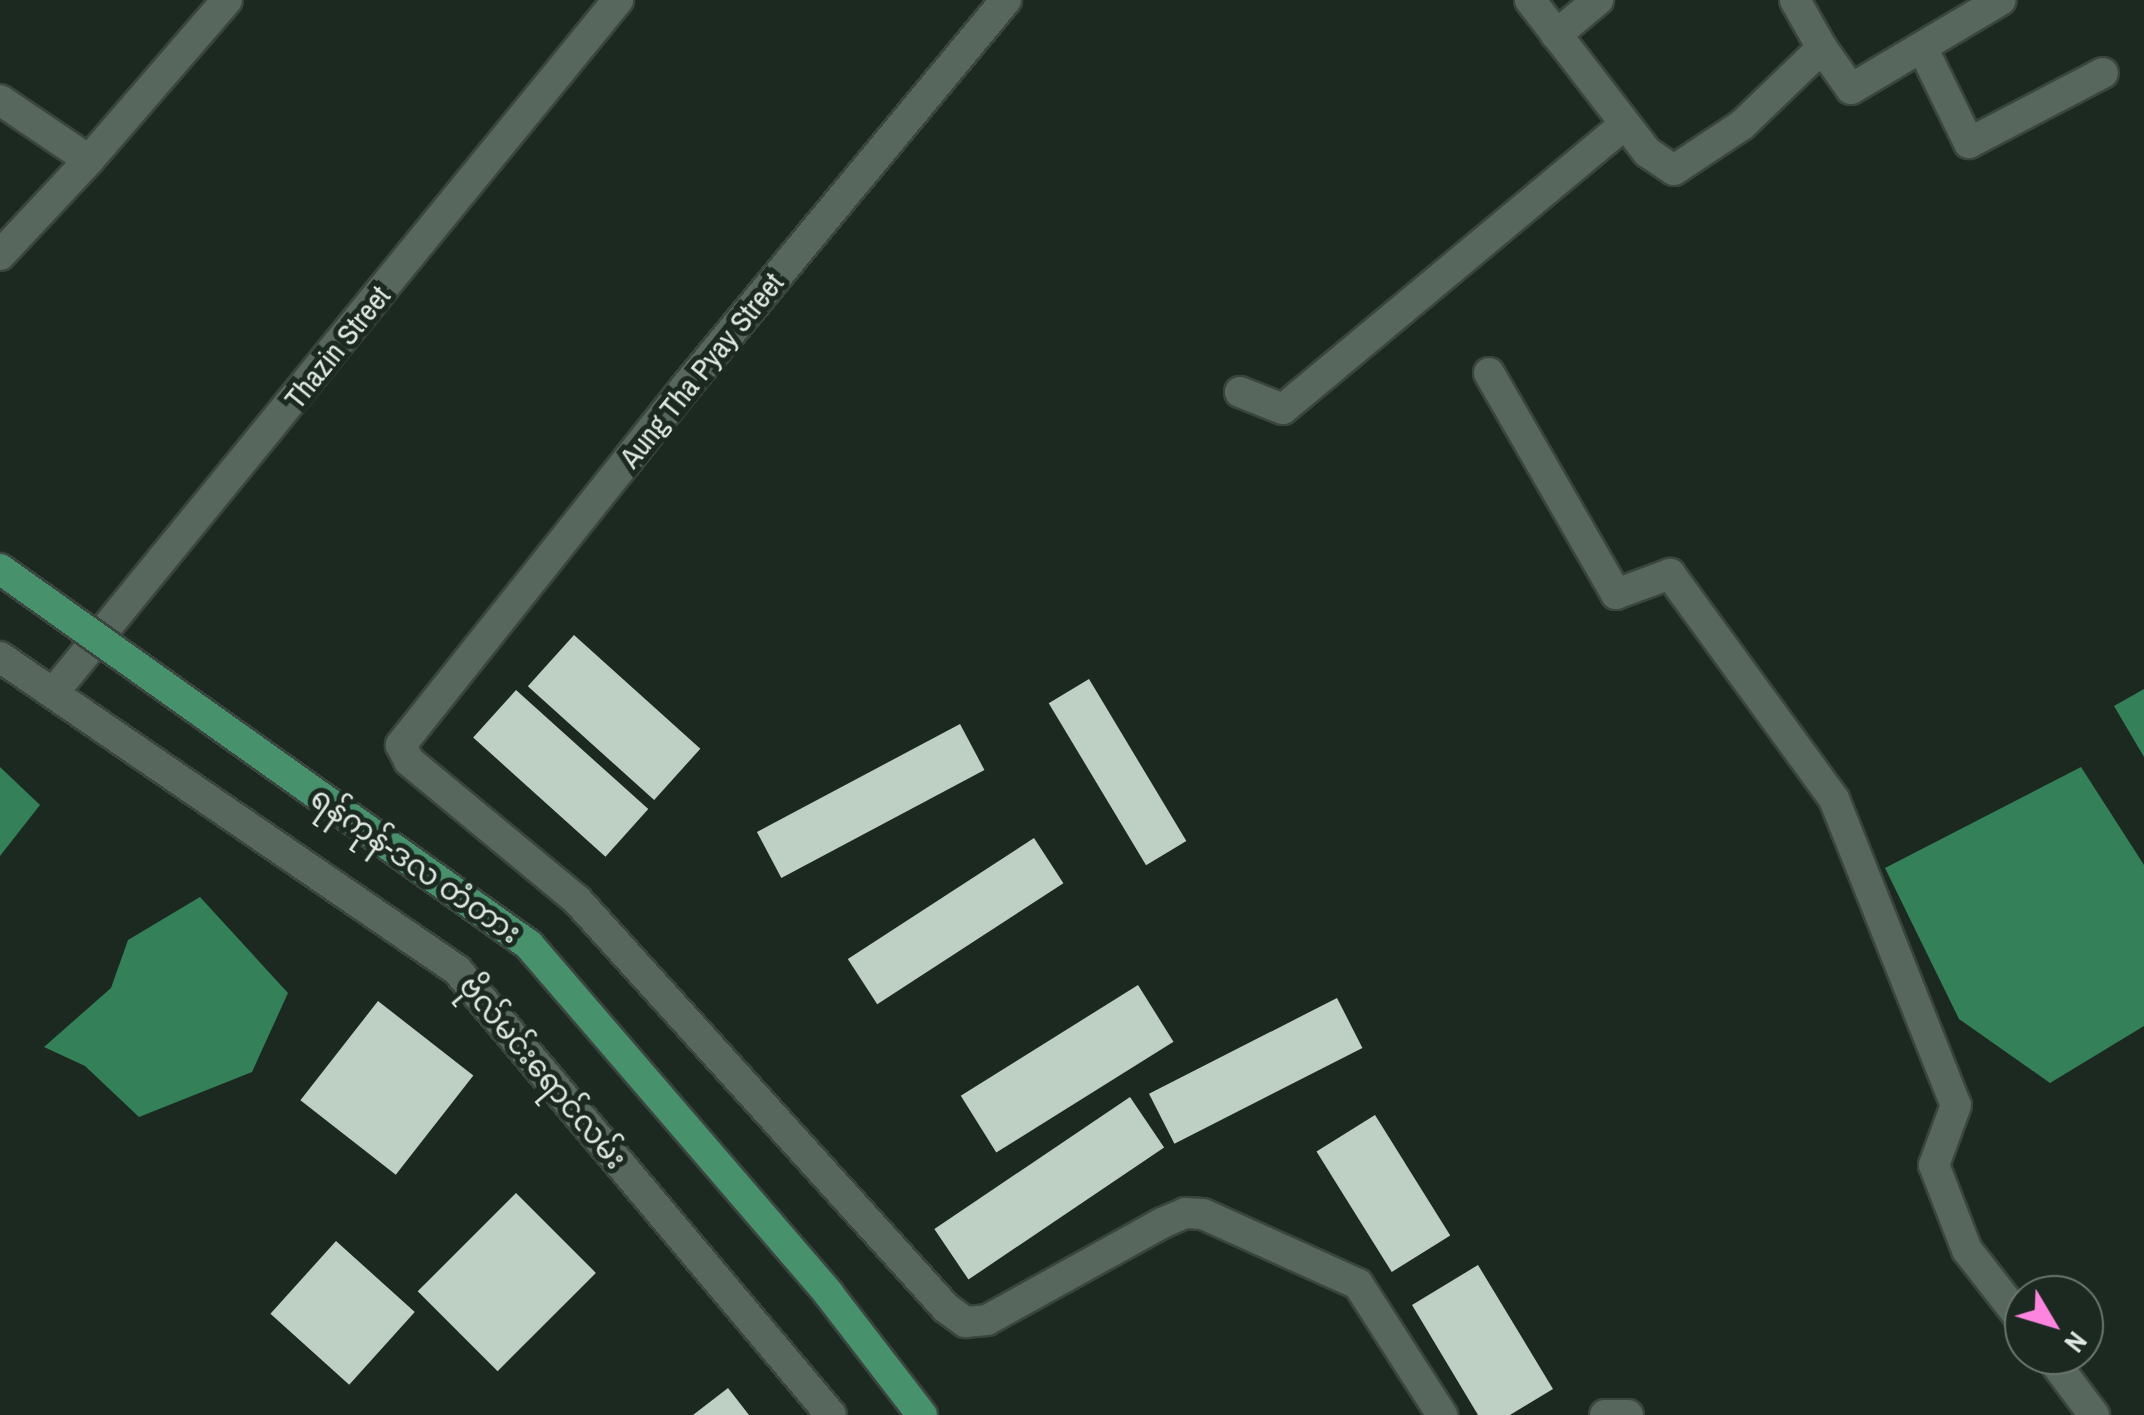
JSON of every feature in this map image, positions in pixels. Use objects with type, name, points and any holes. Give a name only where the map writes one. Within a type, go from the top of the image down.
[{"type":"main road","name":"ရန်ကုန်-ဒလ တံတား","points":[[0,569],[528,945],[828,1293],[922,1415]]},
{"type":"street","points":[[0,255],[89,160],[227,0]]},
{"type":"street","name":"Thazin Street","points":[[54,692],[618,0]]},
{"type":"street","name":"Aung Tha Pyay Street","points":[[1006,0],[684,389],[401,745],[409,760],[577,900],[946,1308],[965,1322],[987,1320],[1162,1223],[1203,1214],[1358,1284],[1442,1415]]},
{"type":"street","points":[[1530,0],[1647,152],[1674,170],[1742,126],[1822,48]]},
{"type":"street","points":[[1556,35],[1598,0]]},
{"type":"street","points":[[1795,0],[1850,89],[2001,0]]},
{"type":"street","points":[[1922,47],[1968,143],[2103,73]]},
{"type":"street","points":[[0,100],[89,160]]},
{"type":"street","points":[[1240,392],[1283,408],[1626,124]]},
{"type":"street","points":[[1489,372],[1616,594],[1670,574],[1834,799],[1956,1104],[1934,1165],[1967,1250],[2004,1297]]},
{"type":"street","name":"ဗိုလ်မင်းရောင်လမ်း","points":[[0,656],[457,970],[831,1415]]},
{"type":"street","points":[[2064,1375],[2094,1415]]},
{"type":"street","points":[[1605,1415],[1628,1415]]},
{"type":"shaded area","points":[[2144,689],[2144,757],[2114,706]]},
{"type":"shaded area","points":[[0,767],[40,805],[0,856]]},
{"type":"shaded area","points":[[2081,767],[2144,865],[2144,1026],[2050,1083],[1959,1019],[1885,868]]},
{"type":"shaded area","points":[[200,897],[288,993],[252,1072],[139,1117],[85,1066],[44,1047],[111,988],[128,940]]},
{"type":"building","points":[[574,635],[700,749],[654,800],[528,686]]},
{"type":"building","points":[[1089,679],[1186,841],[1146,865],[1049,703]]},
{"type":"building","points":[[516,690],[648,809],[605,857],[473,738]]},
{"type":"building","points":[[960,724],[984,770],[781,878],[757,832]]},
{"type":"building","points":[[1034,838],[1063,883],[877,1004],[848,959]]},
{"type":"building","points":[[1138,985],[1174,1042],[996,1153],[961,1096]]},
{"type":"building","points":[[1337,998],[1362,1048],[1174,1144],[1149,1094]]},
{"type":"building","points":[[378,1001],[473,1075],[396,1175],[300,1100]]},
{"type":"building","points":[[1130,1097],[1164,1148],[968,1280],[934,1229]]},
{"type":"building","points":[[1375,1115],[1450,1235],[1392,1272],[1316,1152]]},
{"type":"building","points":[[516,1193],[596,1273],[498,1371],[418,1291]]},
{"type":"building","points":[[336,1241],[415,1312],[349,1385],[270,1314]]},
{"type":"building","points":[[1478,1265],[1553,1389],[1510,1415],[1478,1415],[1412,1305]]},
{"type":"building","points":[[728,1388],[749,1415],[693,1415]]}]
